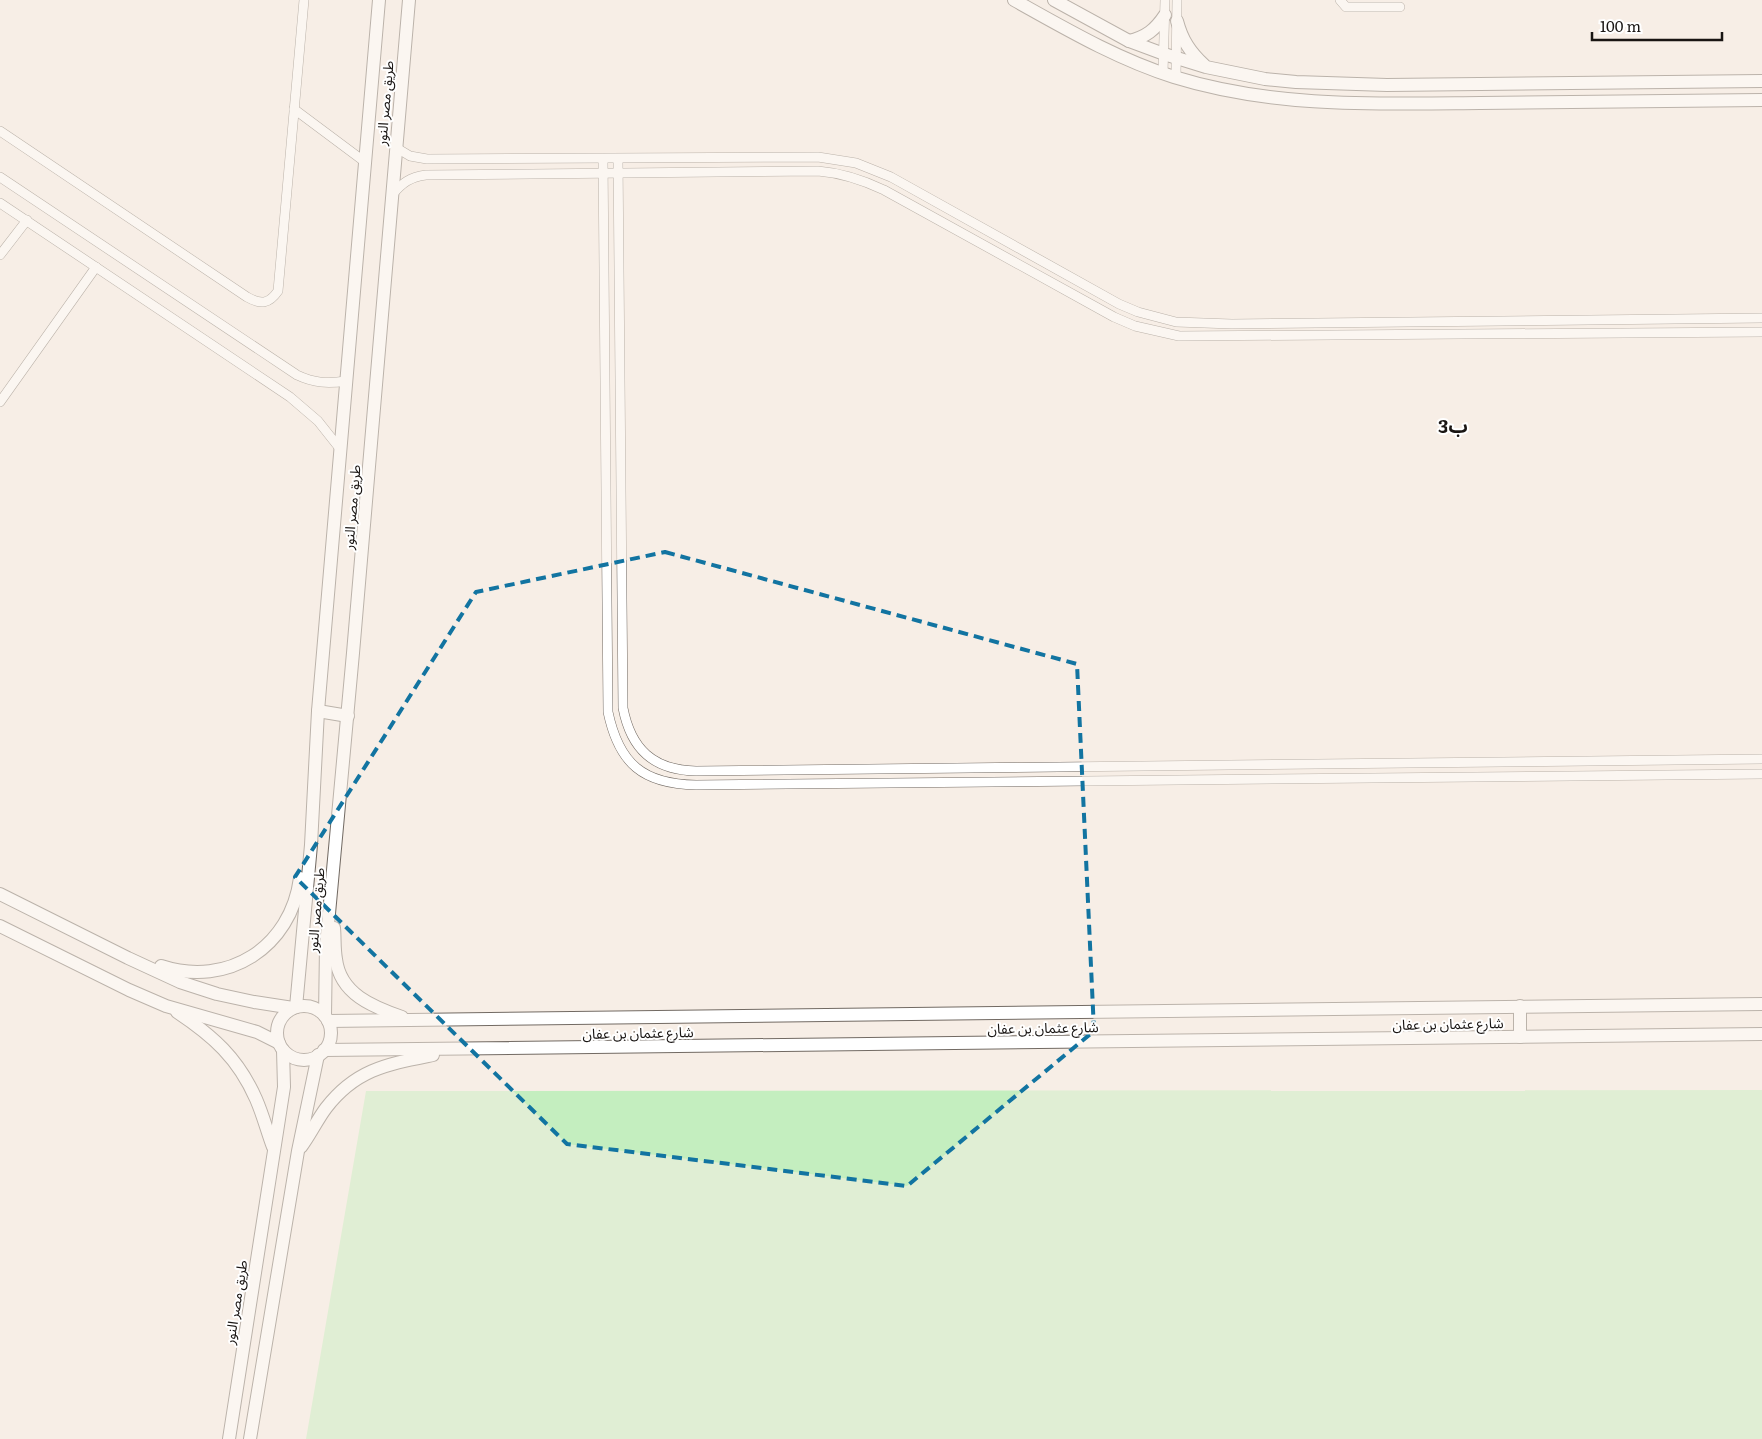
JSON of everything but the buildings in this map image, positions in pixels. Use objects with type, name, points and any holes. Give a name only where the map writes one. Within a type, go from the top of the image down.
[{"type":"street","points":[[0,132],[247,297],[255,301],[264,302],[273,299],[278,291],[304,0]]},
{"type":"street","name":"طريق مصر النور","points":[[294,1008],[311,845],[318,711],[379,0]]},
{"type":"street","name":"طريق مصر النور","points":[[326,1018],[326,946],[348,716],[409,0]]},
{"type":"street","points":[[1014,0],[1122,58],[1176,78],[1254,96],[1345,103],[1762,100]]},
{"type":"street","points":[[1054,0],[1129,41],[1206,67],[1265,78],[1345,84],[1435,85],[1762,81]]},
{"type":"street","points":[[1165,0],[1164,15],[1170,56],[1176,78]]},
{"type":"street","points":[[1164,73],[1170,56],[1177,21],[1177,0]]},
{"type":"street","points":[[1340,0],[1346,6],[1400,7]]},
{"type":"street","points":[[1129,41],[1150,33],[1164,15]]},
{"type":"street","points":[[1177,21],[1180,34],[1187,47],[1206,67]]},
{"type":"street","points":[[294,109],[365,162]]},
{"type":"street","points":[[395,147],[410,156],[427,159],[818,157],[856,163],[891,176],[1120,304],[1152,317],[1176,322],[1232,324],[1762,318]]},
{"type":"street","points":[[618,158],[623,708],[626,726],[634,742],[646,755],[662,765],[679,771],[696,771],[1762,760]]},
{"type":"street","points":[[603,159],[608,712],[615,738],[622,751],[640,770],[652,777],[665,783],[706,785],[1762,774]]},
{"type":"street","points":[[392,195],[401,183],[409,178],[426,175],[835,172],[852,176],[884,190],[1114,317],[1150,330],[1179,336],[1762,332]]},
{"type":"street","points":[[0,177],[297,375],[322,383],[346,382]]},
{"type":"street","points":[[0,202],[290,397],[318,421],[341,450]]},
{"type":"street","points":[[0,255],[27,220]]},
{"type":"street","points":[[0,402],[96,267]]},
{"type":"street","points":[[318,711],[348,716]]},
{"type":"street","points":[[128,958],[175,971],[198,973],[221,970],[242,962],[267,945],[278,934],[291,914],[298,893],[302,870],[311,845]]},
{"type":"street","points":[[332,884],[336,960],[344,982],[352,991],[371,1005],[411,1020]]},
{"type":"street","points":[[0,894],[180,982],[217,994],[254,1002],[294,1008],[309,1006],[320,1011],[326,1018],[330,1036],[321,1053],[298,1151],[250,1439]]},
{"type":"street","points":[[0,926],[129,990],[166,1006],[257,1032],[281,1046]]},
{"type":"street","name":"شارع عثمان بن عفان","points":[[326,1018],[411,1020],[1762,1004]]},
{"type":"street","points":[[166,1006],[202,1029],[222,1046],[236,1064],[256,1098],[273,1147]]},
{"type":"street","points":[[1520,1006],[1520,1037]]},
{"type":"street","points":[[294,1008],[280,1019],[277,1027],[277,1035],[281,1046],[288,1055],[303,1060],[321,1053]]},
{"type":"street","name":"شارع عثمان بن عفان","points":[[321,1053],[461,1049],[1762,1034]]},
{"type":"street","name":"طريق مصر النور","points":[[229,1439],[273,1147],[284,1087],[281,1046]]},
{"type":"street","points":[[298,1151],[312,1132],[325,1109],[342,1090],[363,1075],[387,1064],[461,1049]]},
{"type":"highlighted area","points":[[665,552],[1077,664],[1094,1031],[907,1186],[567,1144],[295,877],[476,592]]},
{"type":"green space","points":[[1762,1090],[1762,1439],[306,1439],[366,1091]]},
{"type":"district","name":"ب3","points":[[1453,425]]}]
